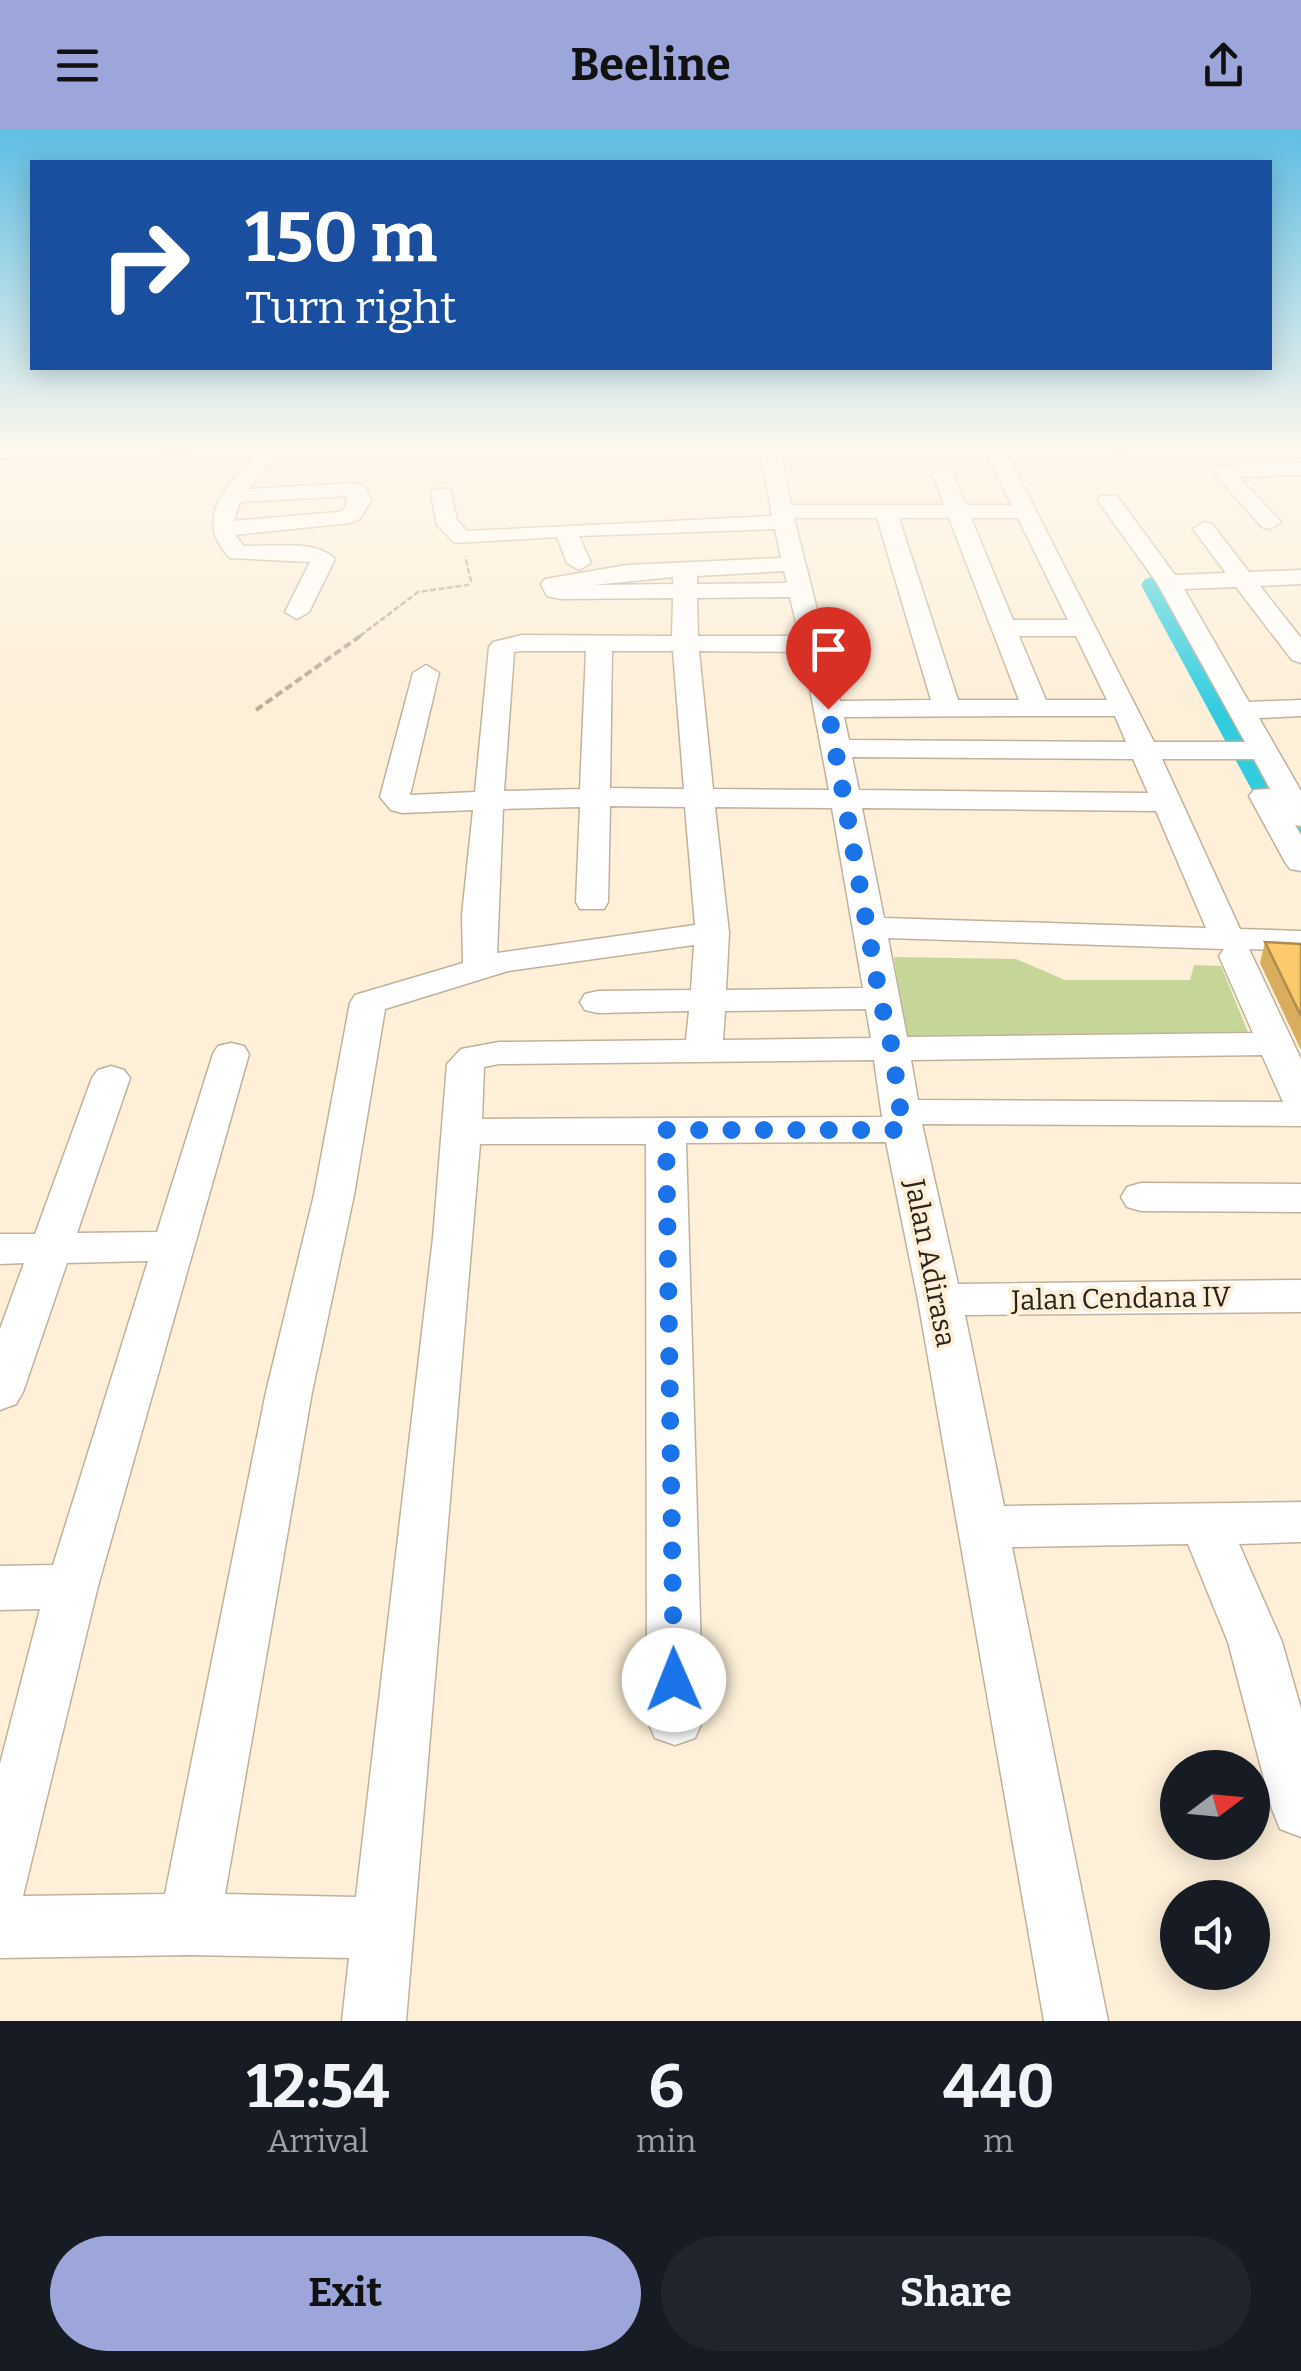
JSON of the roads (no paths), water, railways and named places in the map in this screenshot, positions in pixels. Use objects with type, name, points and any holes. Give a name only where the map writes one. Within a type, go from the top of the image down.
[{"type":"street","points":[[224,536],[238,553],[316,555],[323,560],[297,612]]},
{"type":"street","points":[[459,536],[485,536]]},
{"type":"street","points":[[568,536],[579,562]]},
{"type":"street","name":"Jalan Adirasa","points":[[785,536],[832,728],[902,1121],[984,1527],[1076,2021]]},
{"type":"street","points":[[894,536],[947,710]]},
{"type":"street","points":[[969,536],[1036,710]]},
{"type":"street","points":[[1038,536],[1125,708],[1301,1100]]},
{"type":"street","points":[[1128,536],[1249,751],[1301,862]]},
{"type":"street","points":[[1210,536],[1301,655]]},
{"type":"street","points":[[1156,586],[1301,577]]},
{"type":"street","points":[[1156,586],[1242,710],[1249,751],[1301,816]]},
{"type":"street","points":[[562,617],[685,592],[804,603]]},
{"type":"street","points":[[685,592],[804,603]]},
{"type":"street","points":[[685,592],[685,644],[712,933],[704,1051]]},
{"type":"street","points":[[480,966],[479,916],[500,650],[517,643],[685,644],[804,603]]},
{"type":"street","points":[[1004,628],[1084,628]]},
{"type":"street","points":[[592,902],[599,642]]},
{"type":"street","points":[[426,673],[396,801],[597,797],[1166,802]]},
{"type":"street","points":[[832,728],[947,710],[1125,708]]},
{"type":"street","points":[[1242,710],[1301,708]]},
{"type":"street","points":[[832,728],[1144,750],[1249,751]]},
{"type":"street","points":[[189,1924],[289,1392],[334,1195],[366,1007],[372,1000],[480,966],[712,933]]},
{"type":"street","points":[[869,936],[1231,947],[1301,941]]},
{"type":"street","points":[[1231,947],[1301,958]]},
{"type":"street","points":[[598,1002],[880,998]]},
{"type":"street","points":[[374,2021],[454,1238],[466,1064],[474,1057],[499,1053],[1275,1044]]},
{"type":"street","points":[[0,1880],[72,1586],[230,1054]]},
{"type":"street","points":[[0,1392],[111,1078]]},
{"type":"street","points":[[461,1132],[1301,1114]]},
{"type":"street","points":[[666,1130],[675,1720]]},
{"type":"street","points":[[1140,1197],[1301,1198]]},
{"type":"street","points":[[0,1249],[175,1246]]},
{"type":"street","name":"Jalan Cendana IV","points":[[940,1300],[1301,1296]]},
{"type":"street","points":[[984,1527],[1301,1522]]},
{"type":"street","points":[[1206,1524],[1255,1642],[1301,1809]]},
{"type":"street","points":[[0,1588],[72,1586]]},
{"type":"street","points":[[0,1927],[189,1924],[384,1928]]},
{"type":"waterway","points":[[1156,585],[1301,844]]}]
